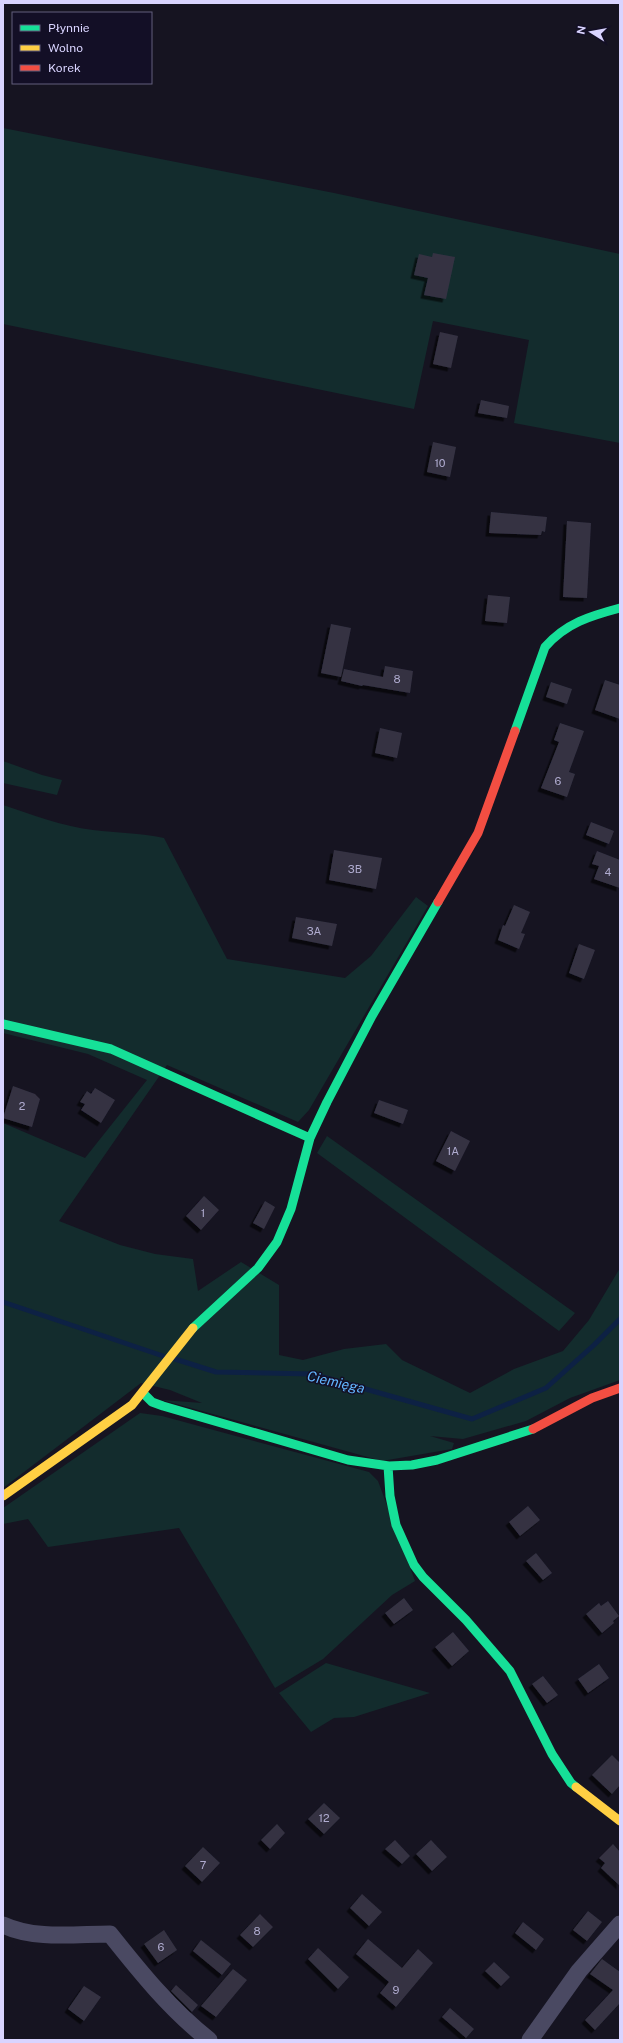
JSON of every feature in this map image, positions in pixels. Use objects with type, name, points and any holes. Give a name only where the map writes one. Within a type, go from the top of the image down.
[{"type":"street","points":[[3,1496],[132,1405],[143,1393],[189,1331],[258,1268],[270,1253],[277,1242],[291,1209],[310,1138],[372,1016],[478,833],[545,647],[553,636],[569,624],[620,608]]},
{"type":"street","points":[[3,1024],[111,1049],[310,1138]]},
{"type":"street","points":[[143,1393],[152,1402],[163,1406],[348,1460],[388,1466],[421,1464],[490,1444],[541,1426],[594,1397],[609,1390],[620,1388]]},
{"type":"street","points":[[388,1466],[388,1492],[400,1540],[413,1564],[423,1577],[501,1659],[522,1695],[552,1754],[571,1783],[620,1821]]},
{"type":"street","points":[[530,2040],[579,1971],[620,1924]]},
{"type":"street","points":[[3,1925],[23,1932],[40,1934],[110,1934],[166,2002],[209,2040]]},
{"type":"green space","points":[[3,128],[334,193],[620,254],[620,443],[514,423],[529,340],[433,321],[414,409],[3,324]]},
{"type":"green space","points":[[3,761],[42,775],[62,780],[57,795],[3,783]]},
{"type":"green space","points":[[3,805],[70,826],[164,838],[227,959],[345,978],[371,956],[416,897],[428,906],[309,1110],[298,1122],[167,1065],[59,1221],[120,1245],[155,1254],[193,1259],[198,1291],[241,1262],[279,1285],[279,1355],[303,1360],[344,1349],[386,1344],[402,1360],[470,1393],[514,1369],[563,1351],[589,1320],[620,1268],[620,1380],[570,1398],[526,1421],[463,1439],[430,1436],[454,1443],[452,1449],[382,1461],[162,1400],[202,1403],[170,1390],[141,1383],[3,1488],[3,1123],[85,1158],[147,1080],[88,1054],[3,1033]]},
{"type":"green space","points":[[327,1136],[575,1313],[559,1331],[317,1153]]},
{"type":"green space","points":[[140,1413],[162,1416],[369,1472],[378,1481],[415,1581],[392,1595],[323,1659],[275,1688],[179,1528],[48,1547],[28,1519],[3,1524],[3,1508]]},
{"type":"green space","points":[[326,1663],[430,1693],[354,1717],[334,1718],[311,1732],[279,1693]]},
{"type":"building","points":[[433,253],[455,257],[446,299],[424,295],[428,278],[414,275],[419,254],[432,257]]},
{"type":"building","points":[[440,332],[458,336],[451,368],[433,364]]},
{"type":"building","points":[[481,400],[509,406],[507,418],[478,413]]},
{"type":"building","points":[[433,442],[456,447],[450,477],[427,472]]},
{"type":"building","points":[[491,512],[547,517],[545,532],[542,531],[541,535],[489,533]]},
{"type":"building","points":[[567,521],[591,523],[587,598],[563,597]]},
{"type":"building","points":[[488,595],[510,597],[507,623],[485,621]]},
{"type":"building","points":[[331,624],[351,628],[341,677],[321,673]]},
{"type":"building","points":[[385,666],[413,671],[410,693],[362,686],[341,681],[344,669],[383,677]]},
{"type":"building","points":[[605,680],[620,685],[620,719],[595,710]]},
{"type":"building","points":[[551,682],[572,689],[567,704],[546,697]]},
{"type":"building","points":[[560,723],[584,731],[569,772],[575,774],[567,797],[541,788],[559,742],[554,740]]},
{"type":"building","points":[[380,728],[402,733],[397,758],[375,753]]},
{"type":"building","points":[[591,822],[614,831],[609,844],[586,835]]},
{"type":"building","points":[[334,850],[382,858],[376,889],[329,880]]},
{"type":"building","points":[[597,851],[620,860],[620,888],[594,879],[599,866],[592,864]]},
{"type":"building","points":[[514,905],[530,912],[521,933],[525,934],[519,949],[498,940],[503,925],[505,926]]},
{"type":"building","points":[[296,917],[337,924],[332,946],[292,938]]},
{"type":"building","points":[[579,944],[595,950],[584,979],[569,973]]},
{"type":"building","points":[[13,1086],[35,1094],[40,1099],[32,1127],[3,1118]]},
{"type":"building","points":[[95,1088],[115,1100],[101,1123],[81,1110],[85,1104],[80,1102],[87,1091],[91,1094]]},
{"type":"building","points":[[379,1100],[408,1110],[403,1124],[374,1113]]},
{"type":"building","points":[[451,1131],[470,1141],[455,1171],[436,1161]]},
{"type":"building","points":[[204,1196],[219,1210],[201,1230],[186,1216]]},
{"type":"building","points":[[265,1201],[275,1207],[264,1229],[253,1223]]},
{"type":"building","points":[[528,1506],[540,1520],[520,1536],[509,1522]]},
{"type":"building","points":[[536,1553],[552,1573],[543,1580],[526,1561]]},
{"type":"building","points":[[404,1598],[413,1610],[394,1624],[385,1613]]},
{"type":"building","points":[[608,1601],[619,1616],[613,1621],[614,1623],[602,1633],[586,1614],[599,1603],[601,1606]]},
{"type":"building","points":[[453,1632],[469,1651],[452,1666],[435,1647]]},
{"type":"building","points":[[599,1664],[609,1678],[588,1693],[578,1679]]},
{"type":"building","points":[[543,1676],[558,1695],[547,1703],[532,1684]]},
{"type":"building","points":[[612,1755],[620,1763],[620,1785],[612,1794],[592,1775]]},
{"type":"building","points":[[324,1803],[340,1818],[324,1834],[308,1819]]},
{"type":"building","points":[[277,1824],[285,1833],[270,1849],[261,1840]]},
{"type":"building","points":[[395,1840],[410,1856],[402,1864],[385,1849]]},
{"type":"building","points":[[431,1840],[447,1857],[432,1871],[416,1854]]},
{"type":"building","points":[[613,1844],[620,1852],[620,1886],[601,1868],[605,1863],[599,1858]]},
{"type":"building","points":[[203,1847],[220,1863],[202,1882],[185,1866]]},
{"type":"building","points":[[362,1894],[382,1912],[369,1926],[350,1908]]},
{"type":"building","points":[[588,1911],[602,1922],[587,1941],[573,1930]]},
{"type":"building","points":[[260,1914],[273,1927],[253,1947],[240,1935]]},
{"type":"building","points":[[523,1922],[544,1939],[536,1950],[515,1933]]},
{"type":"building","points":[[164,1930],[177,1950],[158,1963],[144,1944]]},
{"type":"building","points":[[368,1939],[402,1968],[418,1949],[433,1963],[396,2007],[380,1993],[389,1982],[356,1954]]},
{"type":"building","points":[[201,1940],[231,1964],[222,1975],[193,1951]]},
{"type":"building","points":[[318,1948],[349,1977],[338,1989],[308,1959]]},
{"type":"building","points":[[602,1959],[620,1972],[620,2003],[595,2030],[585,2020],[613,1990],[590,1974]]},
{"type":"building","points":[[494,1962],[510,1977],[501,1986],[485,1971]]},
{"type":"building","points":[[233,1969],[247,1980],[216,2017],[201,2006]]},
{"type":"building","points":[[176,1985],[198,2005],[192,2012],[171,1991]]},
{"type":"building","points":[[84,1986],[101,1997],[84,2021],[68,2009]]},
{"type":"building","points":[[450,2008],[474,2029],[466,2038],[442,2017]]},
{"type":"waterway","name":"Ciemięga","points":[[3,1302],[163,1356]]},
{"type":"waterway","name":"Ciemięga","points":[[175,1359],[216,1372],[312,1374],[472,1419],[546,1388],[594,1345],[620,1319]]},
{"type":"traffic: fast","points":[[515,731],[545,647],[570,626],[599,614],[620,608]]},
{"type":"traffic: fast","points":[[193,1328],[258,1268],[277,1242],[291,1209],[310,1138],[327,1102],[372,1016],[438,902]]},
{"type":"traffic: fast","points":[[3,1024],[111,1049],[310,1138]]},
{"type":"traffic: fast","points":[[143,1393],[152,1402],[163,1406],[348,1460],[389,1466],[412,1465],[437,1460],[533,1429]]},
{"type":"traffic: fast","points":[[388,1466],[390,1496],[396,1525],[414,1565],[423,1577],[466,1620],[510,1671],[552,1754],[571,1783],[576,1787]]},
{"type":"traffic: slow","points":[[3,1496],[132,1405],[193,1328]]},
{"type":"traffic: slow","points":[[576,1787],[620,1821]]},
{"type":"traffic: jam","points":[[438,902],[478,833],[515,731]]},
{"type":"traffic: jam","points":[[533,1429],[592,1398],[620,1388]]}]
